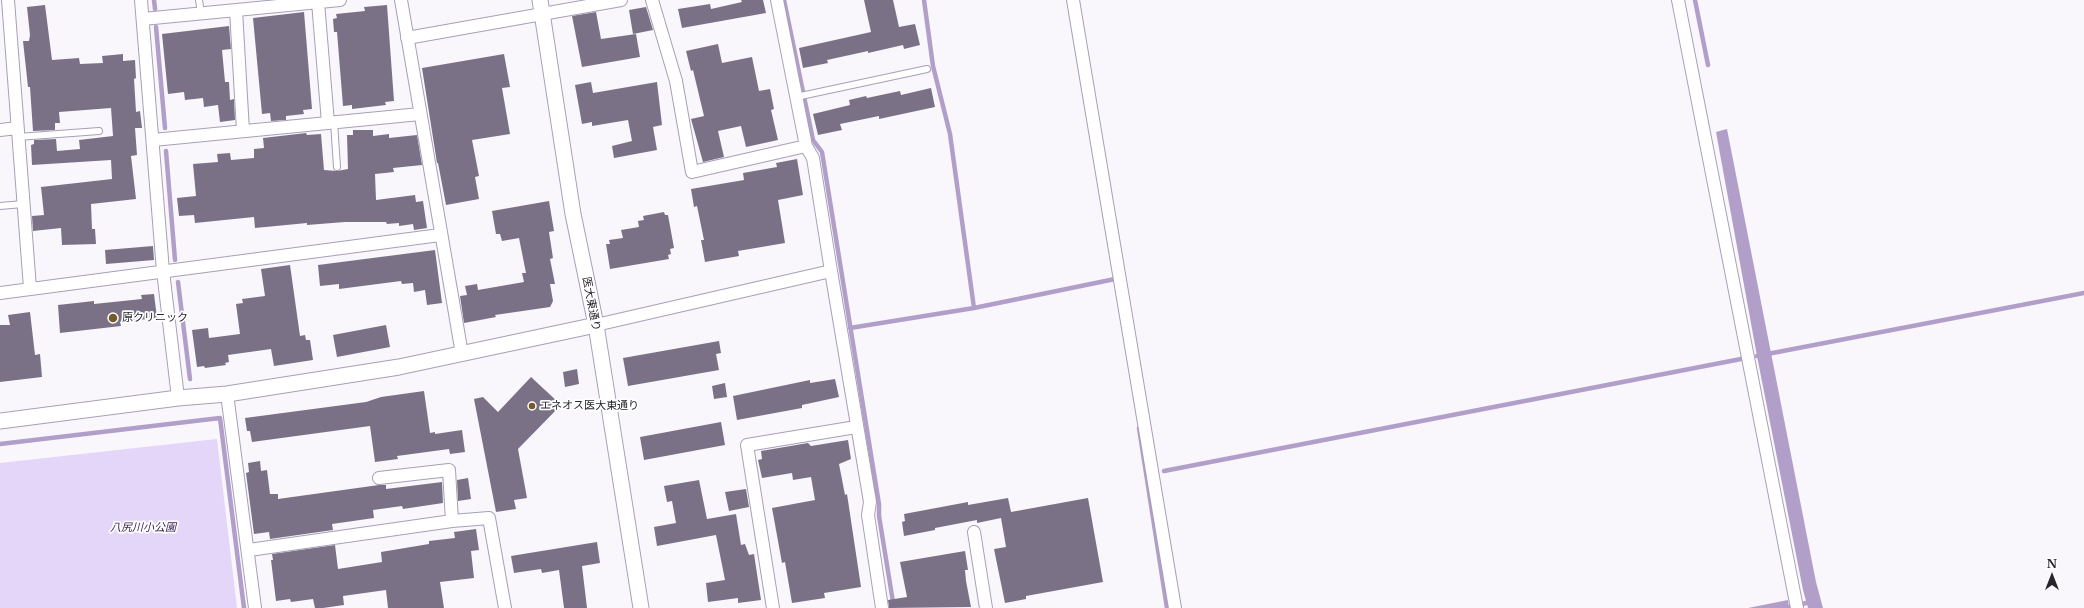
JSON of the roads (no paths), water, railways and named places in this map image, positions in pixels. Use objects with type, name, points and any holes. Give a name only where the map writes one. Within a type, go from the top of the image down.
[{"type":"street","points":[[8,0],[30,288]]},
{"type":"street","points":[[141,0],[163,272],[178,398]]},
{"type":"street","points":[[143,19],[340,0]]},
{"type":"street","points":[[401,0],[440,235],[462,354]]},
{"type":"street","name":"医大東通り","points":[[540,0],[573,214],[596,325],[641,608]]},
{"type":"street","points":[[407,38],[621,0]]},
{"type":"street","points":[[652,0],[676,81],[692,172],[806,146]]},
{"type":"street","points":[[777,0],[798,96],[806,146],[813,158],[856,427],[870,502],[868,515],[882,608]]},
{"type":"street","points":[[1074,0],[1175,608]]},
{"type":"street","points":[[1678,0],[1796,603]]},
{"type":"street","points":[[318,2],[331,123]]},
{"type":"street","points":[[236,10],[243,131]]},
{"type":"street","points":[[153,140],[420,114]]},
{"type":"street","points":[[0,130],[18,133]]},
{"type":"street","points":[[0,293],[440,235]]},
{"type":"street","points":[[0,420],[178,398],[228,394],[399,367],[596,325],[831,271]]},
{"type":"street","points":[[228,394],[249,550],[255,608]]},
{"type":"street","points":[[773,608],[746,445],[856,427]]},
{"type":"street","points":[[379,478],[449,470],[452,521]]},
{"type":"street","points":[[249,550],[452,521],[489,518],[505,608]]},
{"type":"street","points":[[974,532],[986,608]]},
{"type":"lane","points":[[199,0],[201,13]]},
{"type":"lane","points":[[798,96],[927,69]]},
{"type":"lane","points":[[331,123],[337,167]]},
{"type":"lane","points":[[18,133],[99,131]]},
{"type":"lane","points":[[0,206],[23,204]]},
{"type":"waterway","points":[[154,0],[155,9]]},
{"type":"waterway","points":[[784,0],[813,140],[822,152],[879,504],[879,516],[894,608]]},
{"type":"waterway","points":[[924,0],[933,66],[950,134],[974,308]]},
{"type":"waterway","points":[[1695,0],[1708,65]]},
{"type":"waterway","points":[[156,27],[165,128]]},
{"type":"waterway","points":[[166,151],[175,260]]},
{"type":"waterway","points":[[850,328],[974,308],[1115,279]]},
{"type":"waterway","points":[[178,282],[190,379]]},
{"type":"waterway","points":[[1757,356],[2084,293]]},
{"type":"waterway","points":[[1164,471],[1741,359]]},
{"type":"waterway","points":[[0,444],[220,418],[244,608]]},
{"type":"waterway","points":[[1139,428],[1167,608]]},
{"type":"waterway","points":[[1787,608],[1810,602]]},
{"type":"place","name":"原クリニック","points":[[113,318]]},
{"type":"place","name":"エネオス医大東通り","points":[[532,406]]},
{"type":"park label","name":"八尻川小公園","points":[[143,528]]}]
